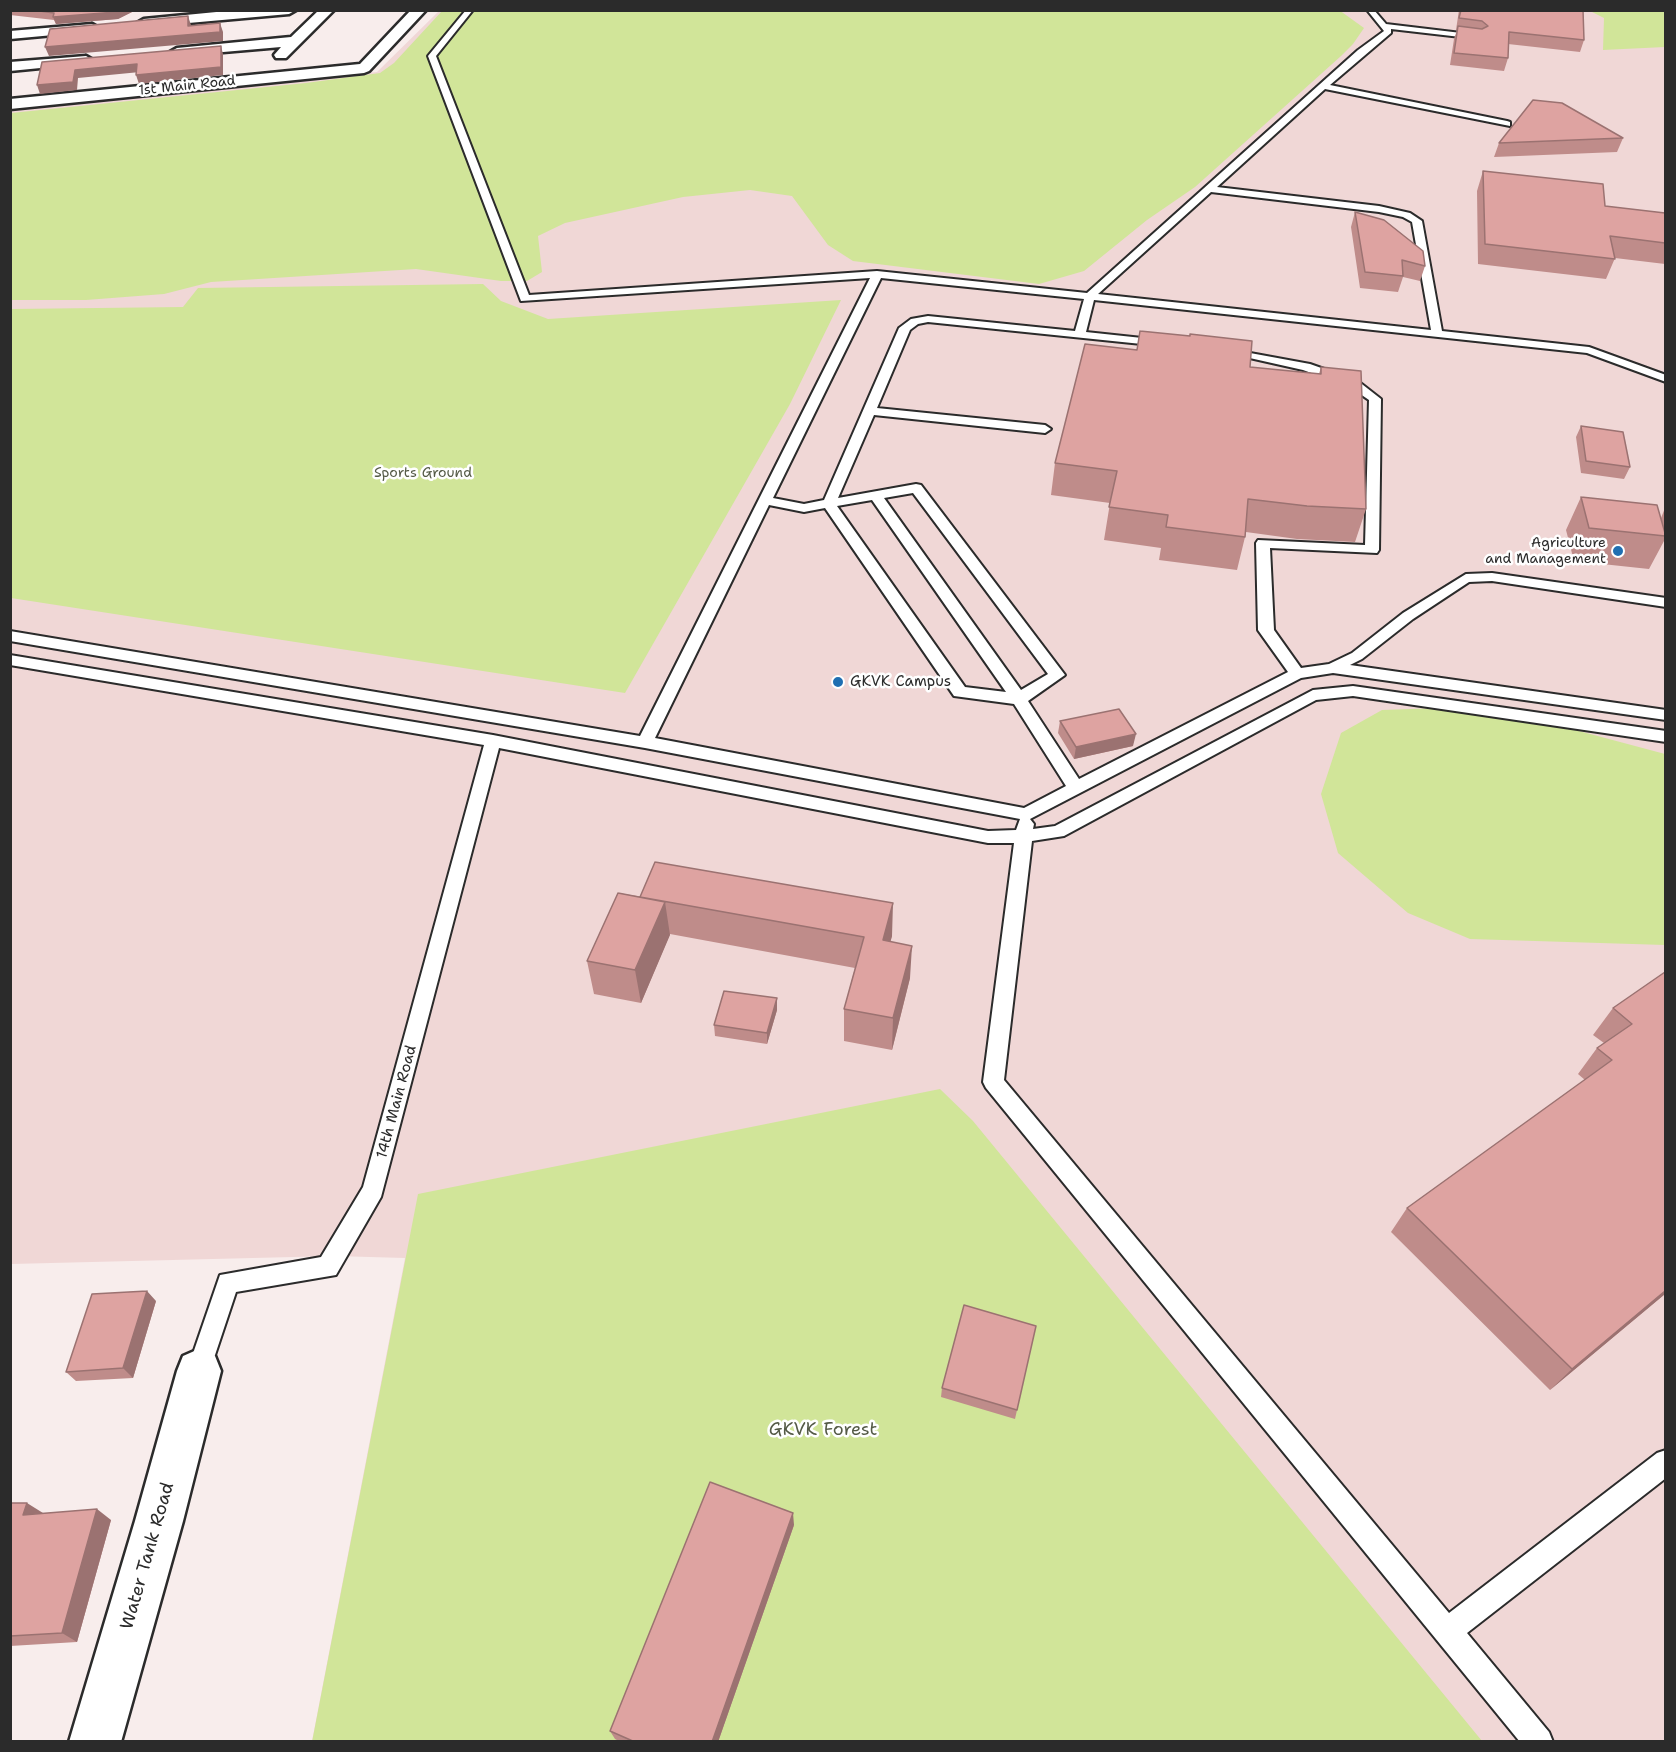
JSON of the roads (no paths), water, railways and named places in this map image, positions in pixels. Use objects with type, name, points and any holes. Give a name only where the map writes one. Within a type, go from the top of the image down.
[{"type":"street","points":[[158,22],[184,10]]},
{"type":"street","points":[[134,24],[289,10]]},
{"type":"street","points":[[257,79],[327,10]]},
{"type":"street","name":"1st Main Road","points":[[10,105],[364,68],[419,10]]},
{"type":"street","points":[[54,31],[89,15]]},
{"type":"street","points":[[10,35],[111,26]]},
{"type":"street","points":[[165,53],[296,41]]},
{"type":"street","points":[[10,67],[106,58]]},
{"type":"street","name":"Water Tank Road","points":[[95,1742],[159,1521],[199,1371]]},
{"type":"lane","points":[[470,10],[432,56],[525,299],[877,274],[1589,350],[1665,379]]},
{"type":"lane","points":[[1079,335],[1090,296],[1323,86],[1389,31],[1370,10]]},
{"type":"lane","points":[[1384,26],[1478,37]]},
{"type":"lane","points":[[1323,86],[1507,124]]},
{"type":"lane","points":[[1208,189],[1379,209],[1406,215],[1417,221],[1437,333]]},
{"type":"lane","points":[[645,742],[877,274]]},
{"type":"lane","points":[[829,504],[905,328],[915,321],[928,319],[1170,344]]},
{"type":"lane","points":[[1215,349],[1238,351],[1306,367],[1354,384],[1375,399],[1372,550],[1263,543],[1266,630],[1297,674]]},
{"type":"lane","points":[[869,411],[1045,429]]},
{"type":"lane","points":[[765,500],[804,508],[916,488],[1056,675],[1019,699],[960,692],[829,504]]},
{"type":"lane","points":[[875,495],[1019,699],[1077,788]]},
{"type":"lane","points":[[10,660],[493,741],[988,837],[1025,825],[1077,788],[1297,674],[1333,668],[1357,656],[1407,616],[1466,578],[1492,577],[1665,603]]},
{"type":"lane","points":[[10,636],[645,742],[979,807],[1025,825],[1058,832],[1313,695],[1353,691],[1665,736]]},
{"type":"lane","points":[[1333,668],[1665,715]]},
{"type":"lane","name":"14th Main Road","points":[[199,1371],[228,1283],[328,1267],[373,1190],[493,741]]},
{"type":"lane","points":[[1025,825],[993,1082],[1539,1742]]},
{"type":"lane","points":[[1448,1631],[1665,1462]]},
{"type":"place","name":"Agriculture and Management","points":[[1618,551]]},
{"type":"place","name":"GKVK Campus","points":[[838,682]]},
{"type":"park label","name":"Sports Ground","points":[[423,473]]},
{"type":"park label","name":"GKVK Forest","points":[[823,1430]]}]
